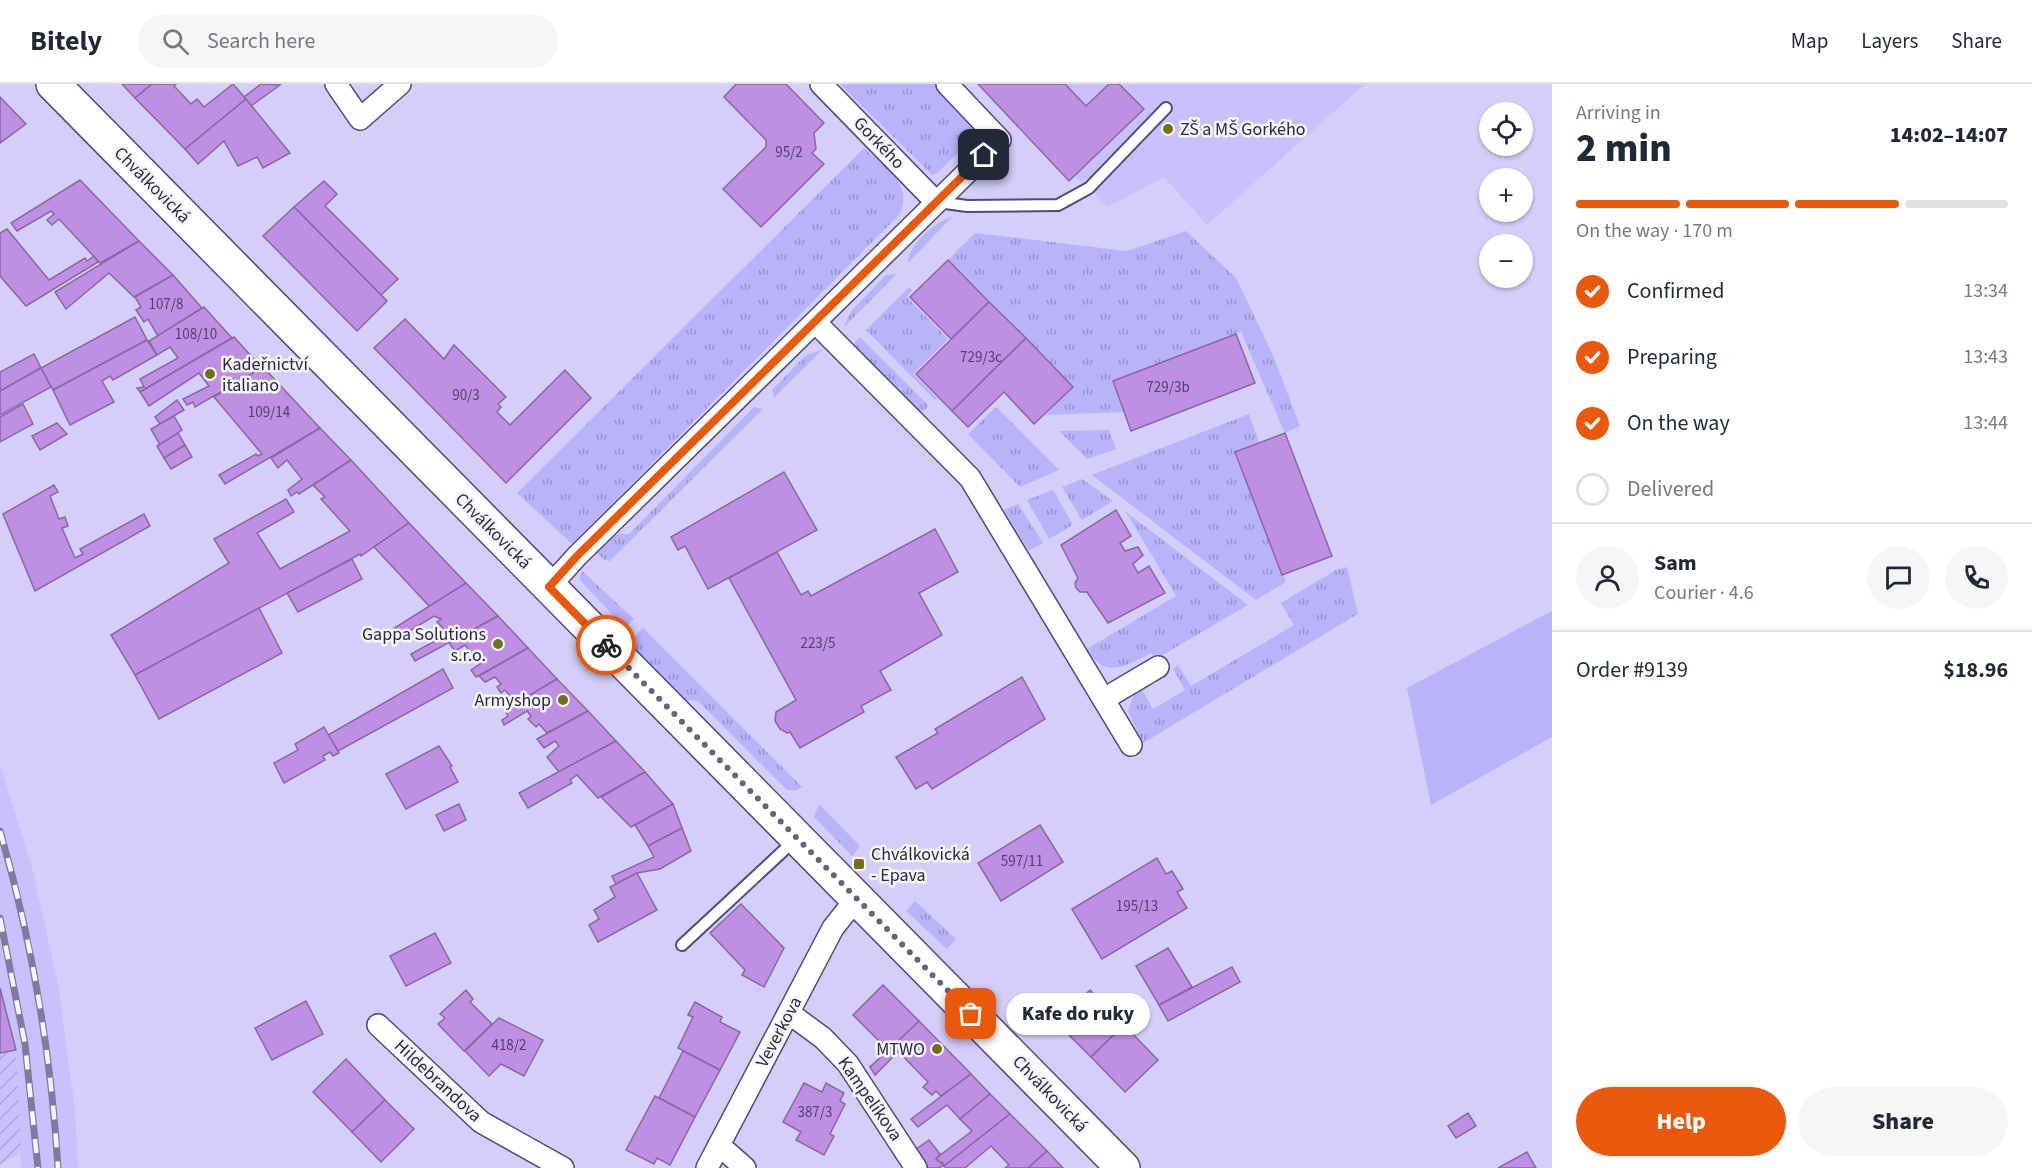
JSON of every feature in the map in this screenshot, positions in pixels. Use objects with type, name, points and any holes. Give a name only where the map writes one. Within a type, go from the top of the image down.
[{"type":"main road","name":"Chválkovická","points":[[53,84],[1123,1168]]},
{"type":"street","points":[[336,84],[360,119],[400,84]]},
{"type":"street","name":"Gorkého","points":[[821,84],[936,202]]},
{"type":"street","points":[[549,587],[577,556],[1000,140],[947,84]]},
{"type":"street","points":[[816,323],[969,478],[1131,745]]},
{"type":"street","points":[[1104,699],[1158,667]]},
{"type":"street","name":"Veverkova","points":[[707,1168],[833,928],[856,898]]},
{"type":"street","name":"Kampelíkova","points":[[789,1013],[823,1038],[848,1064],[916,1168]]},
{"type":"street","name":"Hildebrandova","points":[[378,1025],[481,1122],[563,1168]]},
{"type":"street","points":[[719,1145],[745,1168]]},
{"type":"lane","points":[[936,202],[967,206],[1058,205],[1089,188],[1166,108]]},
{"type":"lane","points":[[682,945],[797,838]]},
{"type":"shaded area","name":"ZŠ a MŠ Gorkého","points":[[978,84],[1365,84],[1207,225],[1164,177],[1108,207]]},
{"type":"shaded area","points":[[0,764],[31,864],[58,983],[75,1111],[78,1168],[21,1168],[16,1050],[0,988]]},
{"type":"shaded area","points":[[0,988],[16,1050],[21,1152],[0,1165]]},
{"type":"green space","points":[[840,84],[937,84],[969,115],[974,130],[970,141],[937,173],[932,175]]},
{"type":"green space","points":[[864,148],[895,176],[900,184],[903,203],[900,214],[572,544],[517,493]]},
{"type":"green space","points":[[952,217],[908,263],[912,249],[917,242],[938,223]]},
{"type":"green space","points":[[1186,231],[1236,278],[1272,353],[1300,426],[1285,433],[1241,332],[1113,381],[1124,412],[1046,415],[1072,386],[948,260],[975,233],[1127,251]]},
{"type":"green space","points":[[897,274],[843,328],[852,310],[886,275]]},
{"type":"green space","points":[[909,287],[912,290],[907,297],[948,339],[913,374],[937,398],[935,400],[866,330]]},
{"type":"green space","points":[[860,337],[929,406],[920,414],[853,345]]},
{"type":"green space","points":[[822,350],[774,398],[772,390],[806,355]]},
{"type":"green space","points":[[754,407],[763,409],[610,561],[604,560],[597,553],[617,534],[629,534]]},
{"type":"green space","points":[[996,407],[1059,470],[1020,487],[968,434]]},
{"type":"green space","points":[[1249,414],[1259,443],[1235,453],[1286,582],[1256,600],[1092,475]]},
{"type":"green space","points":[[1109,430],[1116,449],[1087,459],[1059,431]]},
{"type":"green space","points":[[1082,479],[1113,501],[1082,520],[1062,487]]},
{"type":"green space","points":[[1053,490],[1073,525],[1049,539],[1027,500]]},
{"type":"green space","points":[[1018,504],[1043,543],[1029,551],[1004,510]]},
{"type":"green space","points":[[1126,512],[1248,605],[1156,659],[1151,653],[1125,666],[1109,667],[1101,665],[1087,649],[1176,596]]},
{"type":"green space","points":[[1347,567],[1358,614],[1143,743],[1128,711],[1134,694],[1141,688],[1153,709],[1185,690],[1173,669],[1178,665],[1191,686],[1294,625],[1281,603],[1336,570]]},
{"type":"green space","points":[[582,571],[634,619],[618,634],[611,628],[612,614],[579,579]]},
{"type":"green space","points":[[1552,611],[1552,737],[1431,805],[1407,688]]},
{"type":"green space","points":[[643,628],[802,787],[797,790],[787,790],[698,701],[683,700],[627,644]]},
{"type":"green space","points":[[819,804],[860,846],[852,856],[814,817]]},
{"type":"green space","points":[[915,901],[956,939],[947,949],[906,911]]},
{"type":"building","points":[[122,84],[152,84],[135,98]]},
{"type":"building","points":[[152,84],[176,84],[174,86],[191,104],[197,99],[204,107],[233,84],[246,99],[185,149],[135,98]]},
{"type":"building","points":[[261,84],[280,85],[251,106],[244,97]]},
{"type":"building","points":[[736,84],[786,84],[824,123],[814,133],[816,149],[812,153],[824,164],[761,227],[723,189],[766,147],[766,140],[724,97]]},
{"type":"building","points":[[978,84],[1065,84],[1086,106],[1109,84],[1119,84],[1144,109],[1069,181]]},
{"type":"building","points":[[0,97],[26,124],[0,143]]},
{"type":"building","points":[[246,99],[290,153],[263,168],[257,157],[238,166],[224,141],[198,164],[185,149]]},
{"type":"building","points":[[80,180],[139,241],[100,263],[59,219],[52,225],[47,220],[54,214],[51,211],[17,231],[11,223]]},
{"type":"building","points":[[324,181],[337,194],[325,206],[398,279],[381,295],[294,207]]},
{"type":"building","points":[[294,207],[387,301],[357,331],[263,236]]},
{"type":"building","points":[[7,229],[49,280],[85,258],[87,261],[94,256],[98,262],[26,306],[0,276],[0,233]]},
{"type":"building","points":[[139,241],[173,275],[134,297],[109,273],[66,309],[55,292]]},
{"type":"building","points":[[948,260],[989,302],[951,339],[910,297]]},
{"type":"building","points":[[173,275],[202,308],[158,336],[148,319],[144,322],[136,310],[141,307],[135,297]]},
{"type":"building","points":[[989,302],[1026,338],[952,411],[916,374]]},
{"type":"building","points":[[204,307],[232,338],[140,392],[137,388],[144,387],[140,379],[178,358],[170,347],[157,355],[149,341]]},
{"type":"building","points":[[135,317],[147,340],[53,390],[41,368]]},
{"type":"building","points":[[405,319],[444,359],[454,345],[506,397],[498,404],[501,407],[497,412],[510,425],[565,370],[591,398],[506,483],[374,348]]},
{"type":"building","points":[[1236,334],[1255,383],[1131,431],[1113,381]]},
{"type":"building","points":[[234,337],[262,368],[195,407],[193,402],[187,405],[183,399],[209,386],[199,373],[149,406],[140,392]]},
{"type":"building","points":[[1026,338],[1073,387],[1034,424],[1004,392],[968,427],[952,411]]},
{"type":"building","points":[[147,340],[157,355],[113,380],[110,376],[102,381],[114,402],[70,425],[53,390]]},
{"type":"building","points":[[34,354],[41,368],[0,391],[0,372]]},
{"type":"building","points":[[263,367],[320,428],[225,484],[219,475],[256,454],[258,456],[262,454],[214,397]]},
{"type":"building","points":[[41,368],[51,387],[0,415],[0,391]]},
{"type":"building","points":[[177,400],[184,410],[160,424],[155,417]]},
{"type":"building","points":[[23,404],[33,424],[0,442],[0,417]]},
{"type":"building","points":[[174,416],[182,430],[160,445],[151,429]]},
{"type":"building","points":[[57,423],[67,434],[40,450],[32,436]]},
{"type":"building","points":[[320,428],[351,460],[299,494],[297,492],[291,496],[288,490],[302,479],[287,460],[278,468],[271,458]]},
{"type":"building","points":[[178,433],[185,445],[164,458],[157,446]]},
{"type":"building","points":[[1285,433],[1332,556],[1282,575],[1235,452]]},
{"type":"building","points":[[185,445],[192,457],[171,469],[164,458]]},
{"type":"building","points":[[351,460],[409,523],[361,556],[360,554],[135,675],[111,635],[229,563],[214,539],[286,499],[294,512],[257,533],[280,569],[350,531],[321,499],[325,497],[313,485]]},
{"type":"building","points":[[784,472],[817,530],[708,589],[685,546],[678,550],[671,537]]},
{"type":"building","points":[[54,485],[58,492],[50,496],[59,519],[65,517],[68,526],[62,528],[75,558],[83,554],[80,549],[144,514],[150,526],[35,591],[3,514]]},
{"type":"building","points":[[1116,510],[1131,536],[1120,543],[1125,551],[1138,547],[1143,555],[1133,564],[1138,573],[1149,566],[1165,593],[1108,623],[1087,592],[1080,592],[1076,588],[1075,583],[1078,578],[1061,545]]},
{"type":"building","points":[[409,523],[466,583],[430,607],[374,547]]},
{"type":"building","points":[[935,529],[958,572],[919,593],[942,635],[880,671],[891,690],[861,706],[864,712],[800,748],[790,732],[787,733],[780,729],[775,721],[776,712],[796,700],[729,578],[777,552],[801,595],[808,591],[811,596]]},
{"type":"building","points":[[352,559],[362,579],[298,612],[287,593]]},
{"type":"building","points":[[466,583],[498,616],[415,661],[411,654],[453,631],[449,627],[445,630],[437,622],[441,619],[434,616],[398,638],[393,629]]},
{"type":"building","points":[[259,608],[282,653],[159,719],[135,675]]},
{"type":"building","points":[[498,616],[528,648],[476,677],[471,670],[480,664],[465,645],[455,651],[449,643]]},
{"type":"building","points":[[528,648],[557,679],[505,710],[500,702],[510,696],[505,690],[501,693],[497,687],[501,684],[495,677],[485,682],[479,676]]},
{"type":"building","points":[[443,669],[453,688],[338,751],[328,735]]},
{"type":"building","points":[[1022,677],[1045,719],[932,789],[927,782],[916,789],[896,757],[938,733],[935,729]]},
{"type":"building","points":[[557,679],[588,711],[547,733],[539,724],[536,727],[528,719],[531,716],[527,711],[504,725],[502,720],[508,716],[505,710]]},
{"type":"building","points":[[588,711],[616,741],[559,772],[547,757],[559,746],[555,741],[544,748],[537,739]]},
{"type":"building","points":[[324,727],[339,753],[333,756],[330,752],[323,756],[325,760],[284,783],[274,763],[298,750],[295,744]]},
{"type":"building","points":[[616,741],[645,772],[598,798],[577,775],[570,780],[572,783],[528,808],[519,793]]},
{"type":"building","points":[[439,746],[452,766],[450,767],[458,782],[406,809],[386,774]]},
{"type":"building","points":[[645,772],[673,804],[631,827],[601,797]]},
{"type":"building","points":[[459,804],[466,820],[444,831],[436,815]]},
{"type":"building","points":[[673,804],[682,828],[648,846],[635,825]]},
{"type":"building","points":[[1040,825],[1063,862],[1001,901],[978,863]]},
{"type":"building","points":[[682,828],[691,851],[660,869],[637,873],[616,884],[612,876],[654,857],[648,846]]},
{"type":"building","points":[[1157,858],[1166,874],[1172,871],[1183,889],[1177,892],[1187,908],[1102,959],[1072,909]]},
{"type":"building","points":[[637,873],[657,910],[598,942],[589,925],[599,919],[594,910],[615,897],[610,887]]},
{"type":"building","points":[[741,904],[784,948],[764,987],[742,975],[745,970],[710,933]]},
{"type":"building","points":[[435,933],[451,963],[406,986],[390,956]]},
{"type":"building","points":[[1168,948],[1192,987],[1159,1005],[1136,966]]},
{"type":"building","points":[[1232,967],[1240,982],[1168,1021],[1159,1005]]},
{"type":"building","points":[[883,985],[919,1021],[889,1051],[853,1015]]},
{"type":"building","points":[[0,988],[16,1050],[0,1053]]},
{"type":"building","points":[[466,990],[473,999],[470,1002],[492,1024],[464,1051],[438,1024],[445,1018],[440,1014]]},
{"type":"building","points":[[1090,990],[1124,1025],[1091,1057],[1056,1022]]},
{"type":"building","points":[[306,1001],[323,1034],[272,1060],[255,1028]]},
{"type":"building","points":[[695,1002],[722,1017],[720,1022],[740,1032],[720,1070],[678,1048],[693,1017],[688,1015]]},
{"type":"building","points":[[499,1018],[543,1040],[524,1076],[501,1064],[489,1076],[465,1051]]},
{"type":"building","points":[[919,1021],[971,1074],[941,1096],[936,1091],[932,1095],[923,1087],[928,1082],[893,1046]]},
{"type":"building","points":[[1124,1025],[1158,1060],[1125,1092],[1091,1057]]},
{"type":"building","points":[[893,1046],[898,1052],[875,1075],[870,1067]]},
{"type":"building","points":[[683,1051],[720,1070],[695,1117],[659,1098]]},
{"type":"building","points":[[346,1059],[385,1100],[352,1132],[313,1092]]},
{"type":"building","points":[[971,1074],[990,1094],[960,1119],[947,1105],[918,1127],[911,1119]]},
{"type":"building","points":[[804,1083],[822,1092],[826,1083],[844,1093],[840,1101],[845,1104],[830,1134],[834,1136],[824,1155],[796,1140],[801,1132],[783,1122]]},
{"type":"building","points":[[990,1094],[1010,1114],[944,1166],[942,1162],[939,1164],[936,1159],[939,1156],[972,1131],[960,1119]]},
{"type":"building","points":[[655,1096],[695,1117],[670,1165],[657,1158],[654,1164],[626,1150]]},
{"type":"building","points":[[385,1100],[414,1129],[381,1162],[352,1132]]},
{"type":"building","points":[[1468,1113],[1476,1126],[1456,1138],[1448,1126]]},
{"type":"building","points":[[1010,1114],[1047,1151],[1028,1168],[1005,1168],[1009,1165],[991,1146],[965,1168],[946,1168],[944,1166]]},
{"type":"building","points":[[929,1140],[940,1154],[936,1159],[944,1165],[939,1168],[927,1168],[915,1150]]},
{"type":"building","points":[[1047,1151],[1063,1168],[1028,1168]]},
{"type":"building","points":[[1527,1152],[1536,1168],[1498,1168]]},
{"type":"railway","points":[[0,831],[31,956],[45,1040],[58,1168]]},
{"type":"railway","points":[[0,918],[25,1044],[38,1168]]},
{"type":"way so far","points":[[606,645],[971,1014]]},
{"type":"place","name":"ZŠ a MŠ Gorkého","points":[[1168,129]]},
{"type":"place","name":"Kadeřnictví italiano","points":[[210,374]]},
{"type":"place","name":"Gappa Solutions s.r.o.","points":[[498,644]]},
{"type":"place","name":"Armyshop","points":[[563,700]]},
{"type":"place","name":"Chválkovická - Epava","points":[[859,864]]},
{"type":"place","name":"Kafe do ruky","points":[[971,1014]]},
{"type":"place","name":"MTWO","points":[[937,1049]]},
{"type":"route","points":[[606,645],[549,587],[577,556],[984,155]]}]
